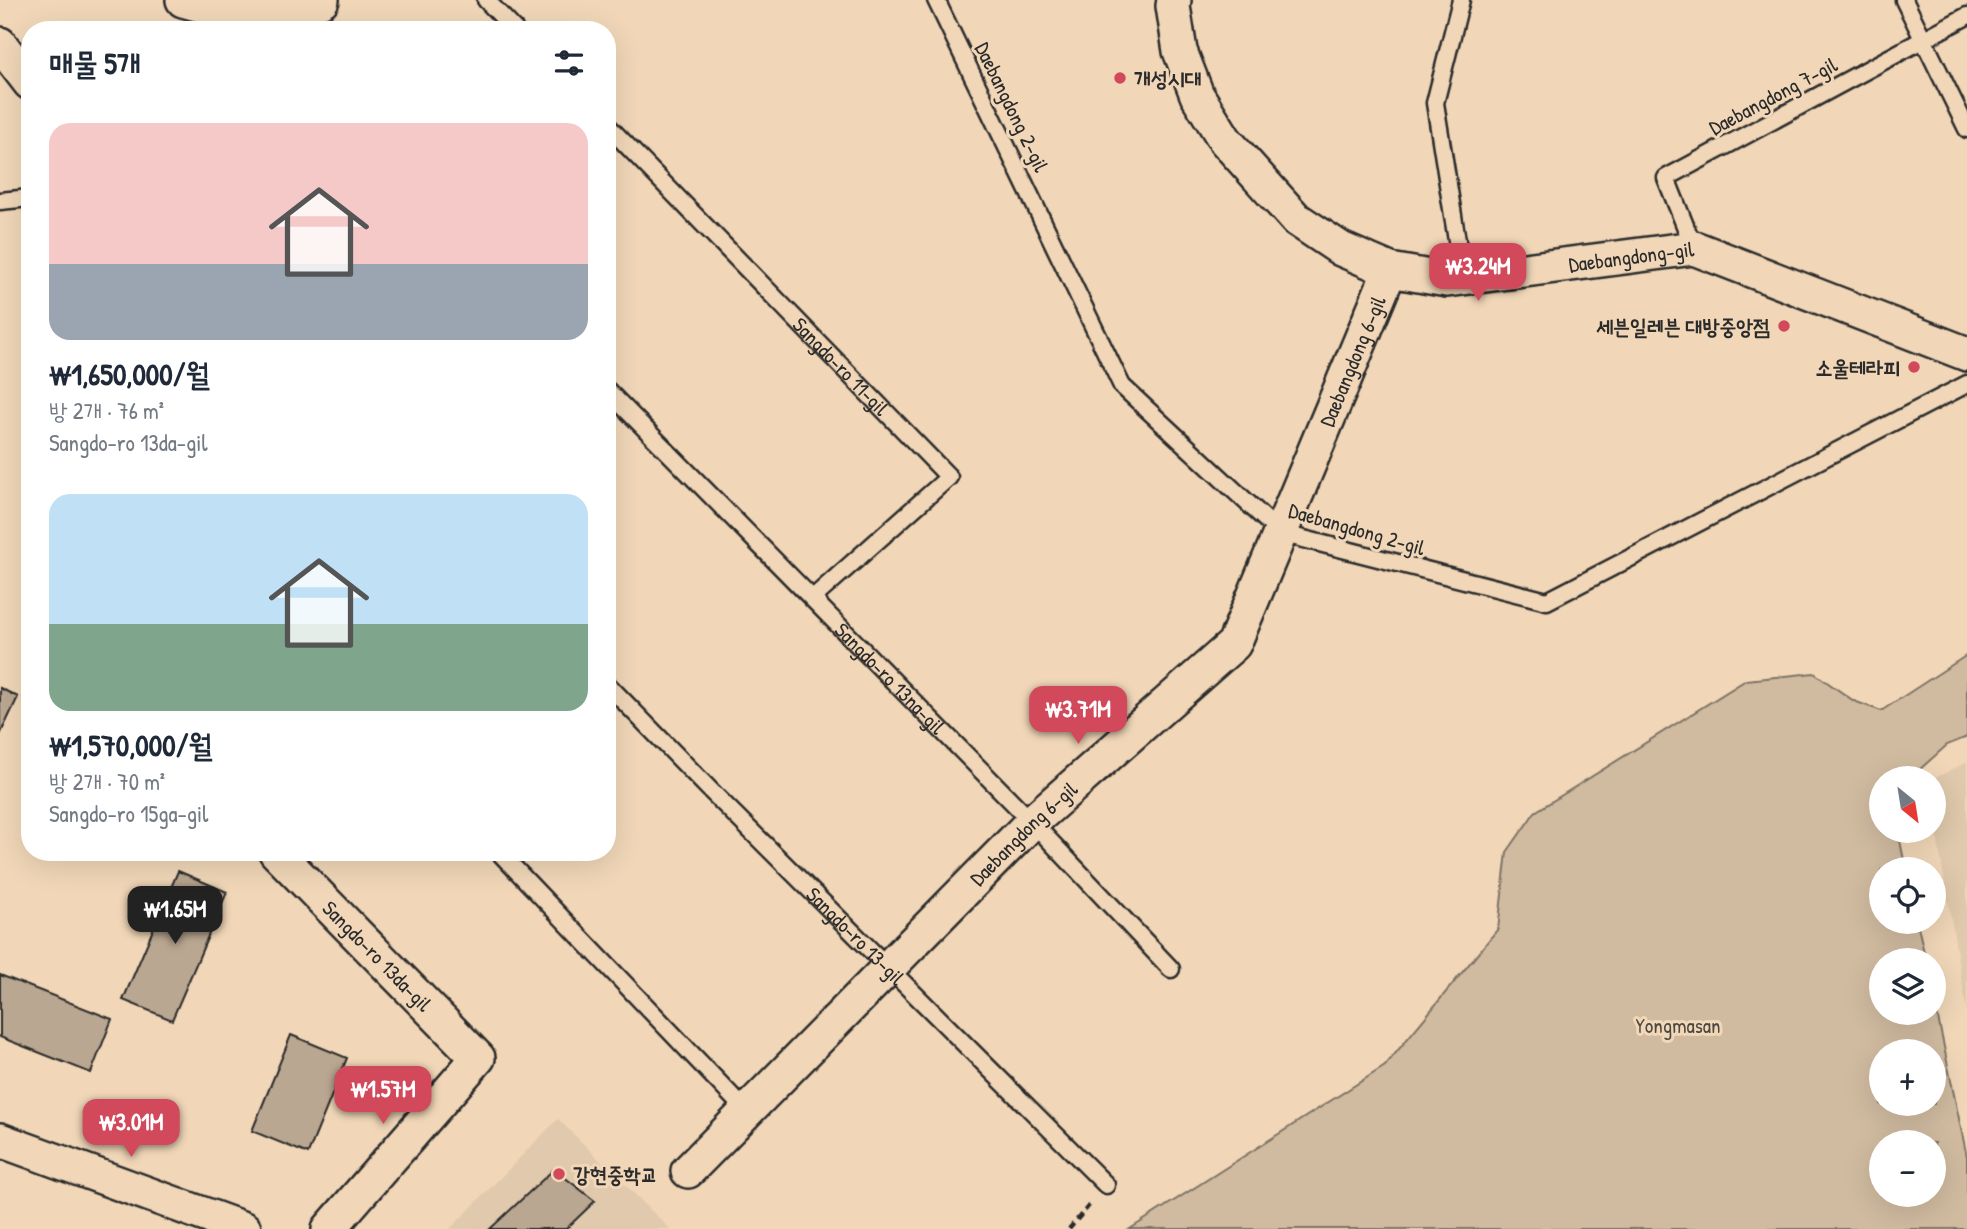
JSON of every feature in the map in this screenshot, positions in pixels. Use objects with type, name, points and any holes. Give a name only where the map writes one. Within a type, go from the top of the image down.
[{"type":"street","points":[[183,0],[241,21]]},
{"type":"street","points":[[248,21],[322,0]]},
{"type":"street","name":"Daebangdong-gil","points":[[1174,0],[1180,51],[1198,95],[1225,140],[1296,219],[1341,249],[1390,270],[1447,280],[1694,248],[1967,354]]},
{"type":"street","points":[[0,44],[21,71]]},
{"type":"street","name":"Daebangdong 6-gil","points":[[688,1171],[1032,822],[1234,643],[1390,270]]},
{"type":"street","name":"Sangdo-ro 13da-gil","points":[[285,861],[478,1058],[329,1229]]},
{"type":"street","points":[[0,1140],[244,1229]]},
{"type":"lane","points":[[486,0],[506,21]]},
{"type":"lane","name":"Daebangdong 2-gil","points":[[936,0],[1122,386],[1280,533],[1547,601],[1967,384]]},
{"type":"lane","points":[[1461,0],[1435,103],[1463,278]]},
{"type":"lane","points":[[1904,0],[1967,129]]},
{"type":"lane","name":"Daebangdong 7-gil","points":[[1694,248],[1666,178],[1967,16]]},
{"type":"lane","name":"Sangdo-ro 11-gil","points":[[616,134],[949,477],[813,598]]},
{"type":"lane","points":[[0,201],[21,199]]},
{"type":"lane","name":"Sangdo-ro 13na-gil","points":[[616,399],[1032,822],[1171,969]]},
{"type":"lane","name":"Sangdo-ro 13-gil","points":[[616,693],[1107,1185]]},
{"type":"lane","points":[[508,861],[747,1112]]},
{"type":"path","points":[[1069,1229],[1107,1185]]},
{"type":"shaded area","points":[[1967,762],[1967,1012],[1946,889],[1946,857],[1940,857],[1938,844],[1946,844],[1946,772]]},
{"type":"shaded area","name":"강현중학교","points":[[558,1119],[670,1229],[450,1229]]},
{"type":"green space","name":"Yongmasan","points":[[1967,655],[1967,737],[1947,745],[1924,766],[1869,766],[1869,844],[1901,844],[1903,857],[1869,857],[1869,934],[1920,934],[1923,948],[1869,948],[1869,1025],[1939,1025],[1942,1039],[1869,1039],[1869,1116],[1946,1116],[1946,1056],[1967,1157],[1967,1229],[1130,1229],[1385,1066],[1498,929],[1507,852],[1535,812],[1746,680],[1814,673],[1854,701],[1881,711]]},
{"type":"building","points":[[0,688],[18,697],[0,735]]},
{"type":"building","points":[[178,871],[227,892],[172,1020],[123,1000]]},
{"type":"building","points":[[0,975],[112,1019],[91,1073],[0,1037]]},
{"type":"building","points":[[291,1035],[347,1058],[308,1154],[252,1131]]},
{"type":"building","name":"강현중학교","points":[[554,1169],[595,1201],[566,1229],[490,1229]]},
{"type":"place","name":"개성시대","points":[[1120,78]]},
{"type":"place","name":"세븐일레븐 대방중앙점","points":[[1784,326]]},
{"type":"place","name":"소울테라피","points":[[1914,367]]},
{"type":"place","name":"강현중학교","points":[[559,1174]]}]
